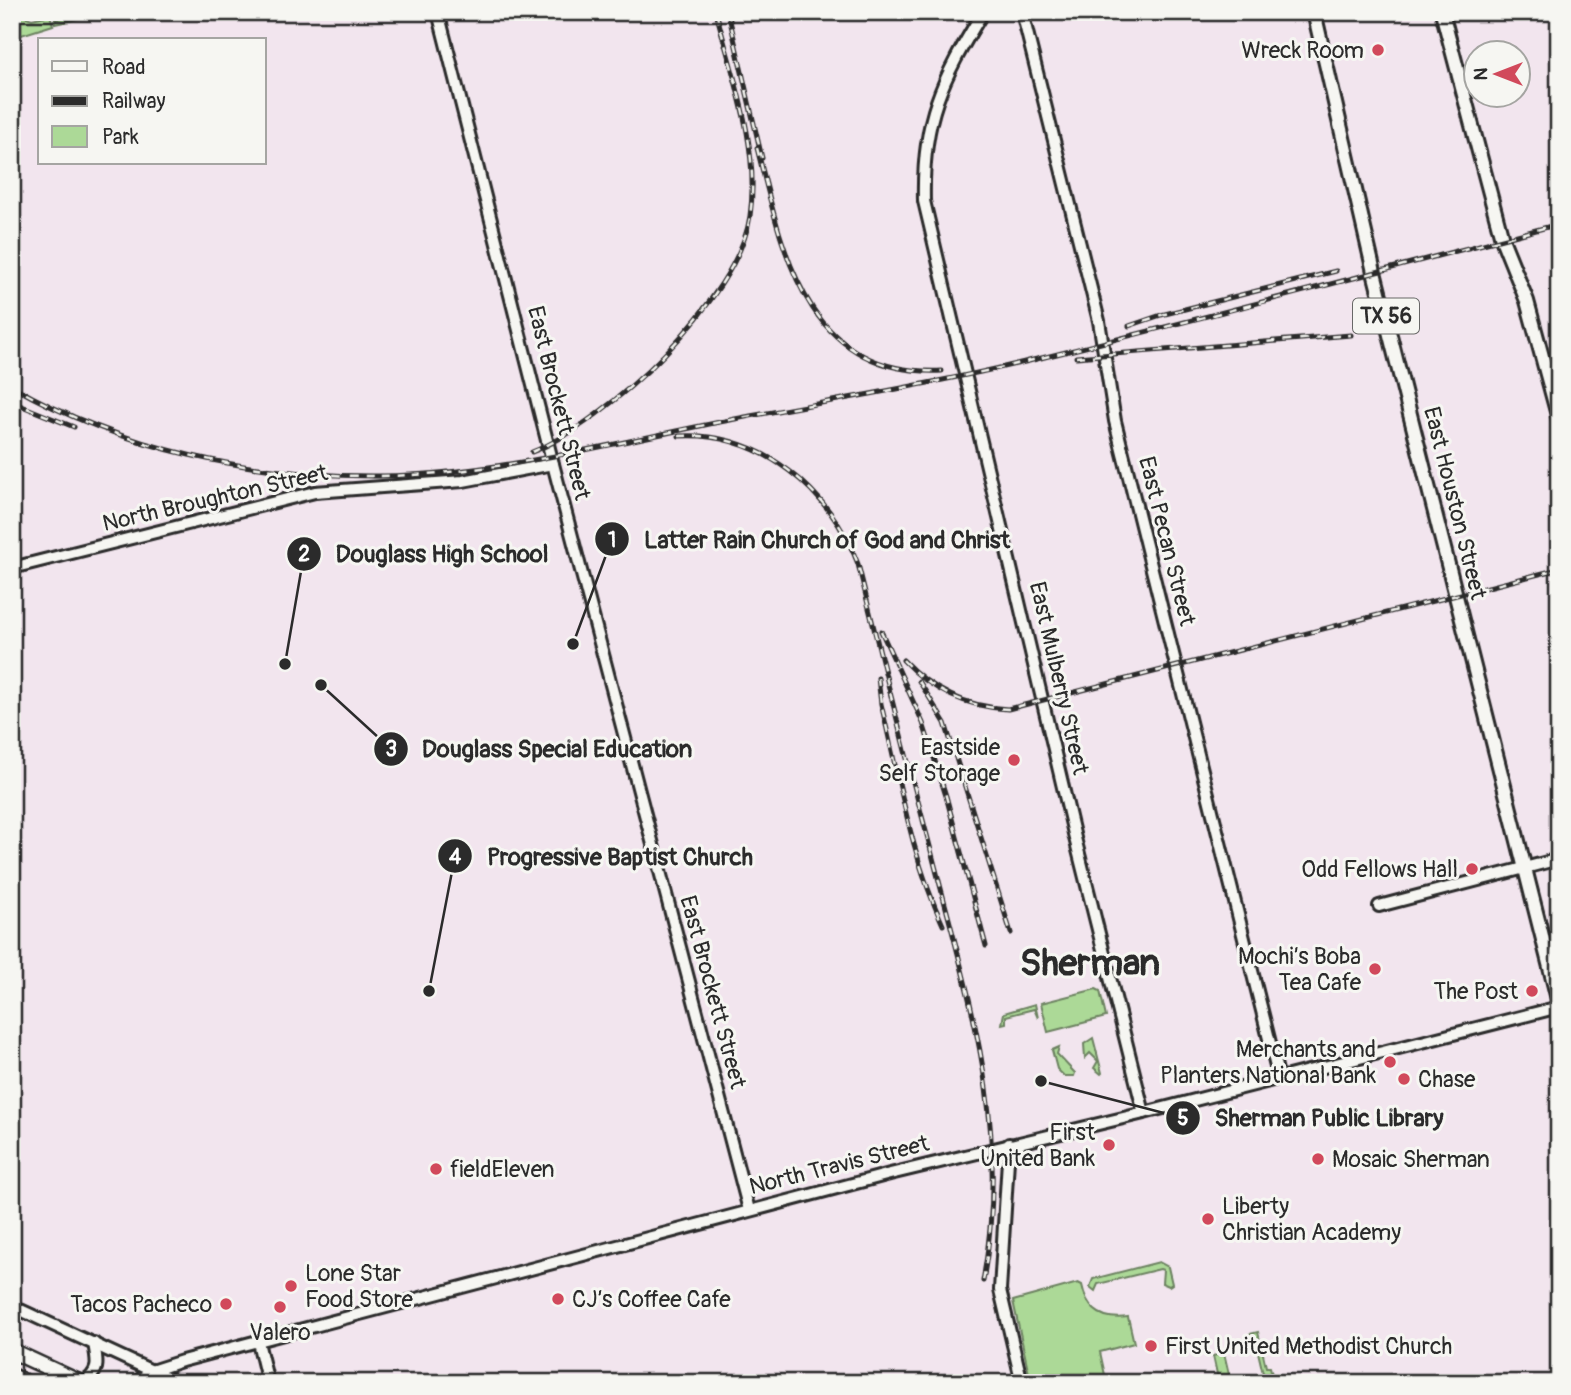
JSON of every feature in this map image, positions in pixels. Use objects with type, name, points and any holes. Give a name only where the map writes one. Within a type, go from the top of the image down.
[{"type":"highway","points":[[13,1350],[83,1383]]},
{"type":"highway","points":[[12,1376],[26,1383]]},
{"type":"main road","name":"East Houston Street","points":[[1314,12],[1374,272],[1559,1005]]},
{"type":"main road","points":[[1442,12],[1502,239],[1527,301],[1559,419]]},
{"type":"street","name":"East Brockett Street","points":[[439,12],[553,464],[749,1210]]},
{"type":"street","name":"East Mulberry Street","points":[[983,12],[935,99],[923,169],[924,201],[1144,1113]]},
{"type":"street","name":"East Pecan Street","points":[[1022,12],[1099,321],[1115,421],[1279,1079]]},
{"type":"street","name":"North Broughton Street","points":[[12,568],[315,492],[463,481],[553,464]]},
{"type":"street","points":[[1379,906],[1559,859]]},
{"type":"street","name":"North Travis Street","points":[[135,1383],[154,1370],[749,1210],[1279,1079],[1559,1005]]},
{"type":"street","points":[[1009,1144],[1000,1290],[1022,1383]]},
{"type":"street","points":[[12,1306],[178,1383]]},
{"type":"street","points":[[258,1342],[268,1383]]},
{"type":"street","points":[[83,1383],[96,1374],[98,1368],[94,1343]]},
{"type":"green space","points":[[12,12],[32,19],[50,15],[53,25],[12,38]]},
{"type":"green space","points":[[67,12],[109,12],[55,24],[54,20],[68,16]]},
{"type":"green space","points":[[1096,989],[1100,991],[1106,1017],[1048,1032],[1041,1003]]},
{"type":"green space","points":[[1035,1004],[1038,1018],[1034,1009],[1006,1016],[1006,1023],[1002,1024],[1004,1013]]},
{"type":"green space","points":[[1093,1038],[1101,1074],[1094,1068],[1098,1061],[1090,1053],[1085,1058],[1084,1044]]},
{"type":"green space","points":[[1059,1047],[1057,1054],[1075,1073],[1074,1076],[1064,1076],[1057,1069],[1052,1050]]},
{"type":"green space","points":[[1159,1262],[1168,1267],[1172,1284],[1169,1286],[1162,1283],[1163,1270],[1160,1269],[1098,1284],[1095,1291],[1090,1287],[1093,1279]]},
{"type":"green space","points":[[1078,1283],[1082,1285],[1084,1294],[1097,1312],[1111,1317],[1128,1317],[1134,1343],[1100,1352],[1105,1375],[1072,1383],[1031,1383],[1013,1301]]},
{"type":"green space","points":[[1258,1332],[1266,1367],[1270,1367],[1274,1382],[1265,1382],[1255,1339],[1250,1334]]},
{"type":"green space","points":[[1224,1353],[1231,1383],[1219,1383],[1213,1356]]},
{"type":"railway","points":[[532,452],[563,437],[596,414],[665,354],[722,284],[740,249],[750,216],[751,165],[743,113],[716,12]]},
{"type":"railway","points":[[728,12],[762,158]]},
{"type":"railway","points":[[757,148],[791,265],[808,300],[830,330],[859,353],[896,367],[942,371]]},
{"type":"railway","points":[[12,386],[55,408],[144,443],[237,465],[332,475],[380,476],[469,470],[559,455],[996,369],[1559,224]]},
{"type":"railway","points":[[1129,326],[1161,315],[1336,271]]},
{"type":"railway","points":[[1076,357],[1351,335]]},
{"type":"railway","points":[[12,402],[74,427]]},
{"type":"railway","points":[[679,436],[709,437],[738,444],[765,455],[789,471],[811,490],[830,512],[846,537],[858,564],[961,965],[983,1067],[990,1118],[992,1170],[990,1224],[983,1281]]},
{"type":"railway","points":[[903,660],[938,689],[964,701],[1008,709],[1559,569]]},
{"type":"railway","points":[[881,631],[923,723],[946,796],[986,946]]},
{"type":"railway","points":[[878,678],[881,704],[914,844],[943,925]]},
{"type":"railway","points":[[919,681],[945,723],[1011,933]]},
{"type":"place","name":"Wreck Room","points":[[1378,50]]},
{"type":"place","name":"Latter Rain Church of God and Christ","points":[[573,644]]},
{"type":"place","name":"Douglass High School","points":[[285,664]]},
{"type":"place","name":"Douglass Special Education","points":[[321,685]]},
{"type":"place","name":"Eastside Self Storage","points":[[1014,760]]},
{"type":"place","name":"Odd Fellows Hall","points":[[1472,869]]},
{"type":"place","name":"Mochi’s Boba Tea Cafe","points":[[1375,969]]},
{"type":"place","name":"Progressive Baptist Church","points":[[429,991]]},
{"type":"place","name":"The Post","points":[[1532,991]]},
{"type":"place","name":"Merchants and Planters National Bank","points":[[1390,1062]]},
{"type":"place","name":"Chase","points":[[1404,1079]]},
{"type":"place","name":"Sherman Public Library","points":[[1041,1081]]},
{"type":"place","name":"First United Bank","points":[[1109,1145]]},
{"type":"place","name":"Mosaic Sherman","points":[[1318,1159]]},
{"type":"place","name":"fieldEleven","points":[[436,1169]]},
{"type":"place","name":"Liberty Christian Academy","points":[[1208,1219]]},
{"type":"place","name":"Lone Star Food Store","points":[[291,1286]]},
{"type":"place","name":"CJ’s Coffee Cafe","points":[[558,1299]]},
{"type":"place","name":"Tacos Pacheco","points":[[226,1304]]},
{"type":"place","name":"Valero","points":[[280,1307]]},
{"type":"place","name":"First United Methodist Church","points":[[1151,1346]]},
{"type":"district","name":"Sherman","points":[[1090,963]]}]
